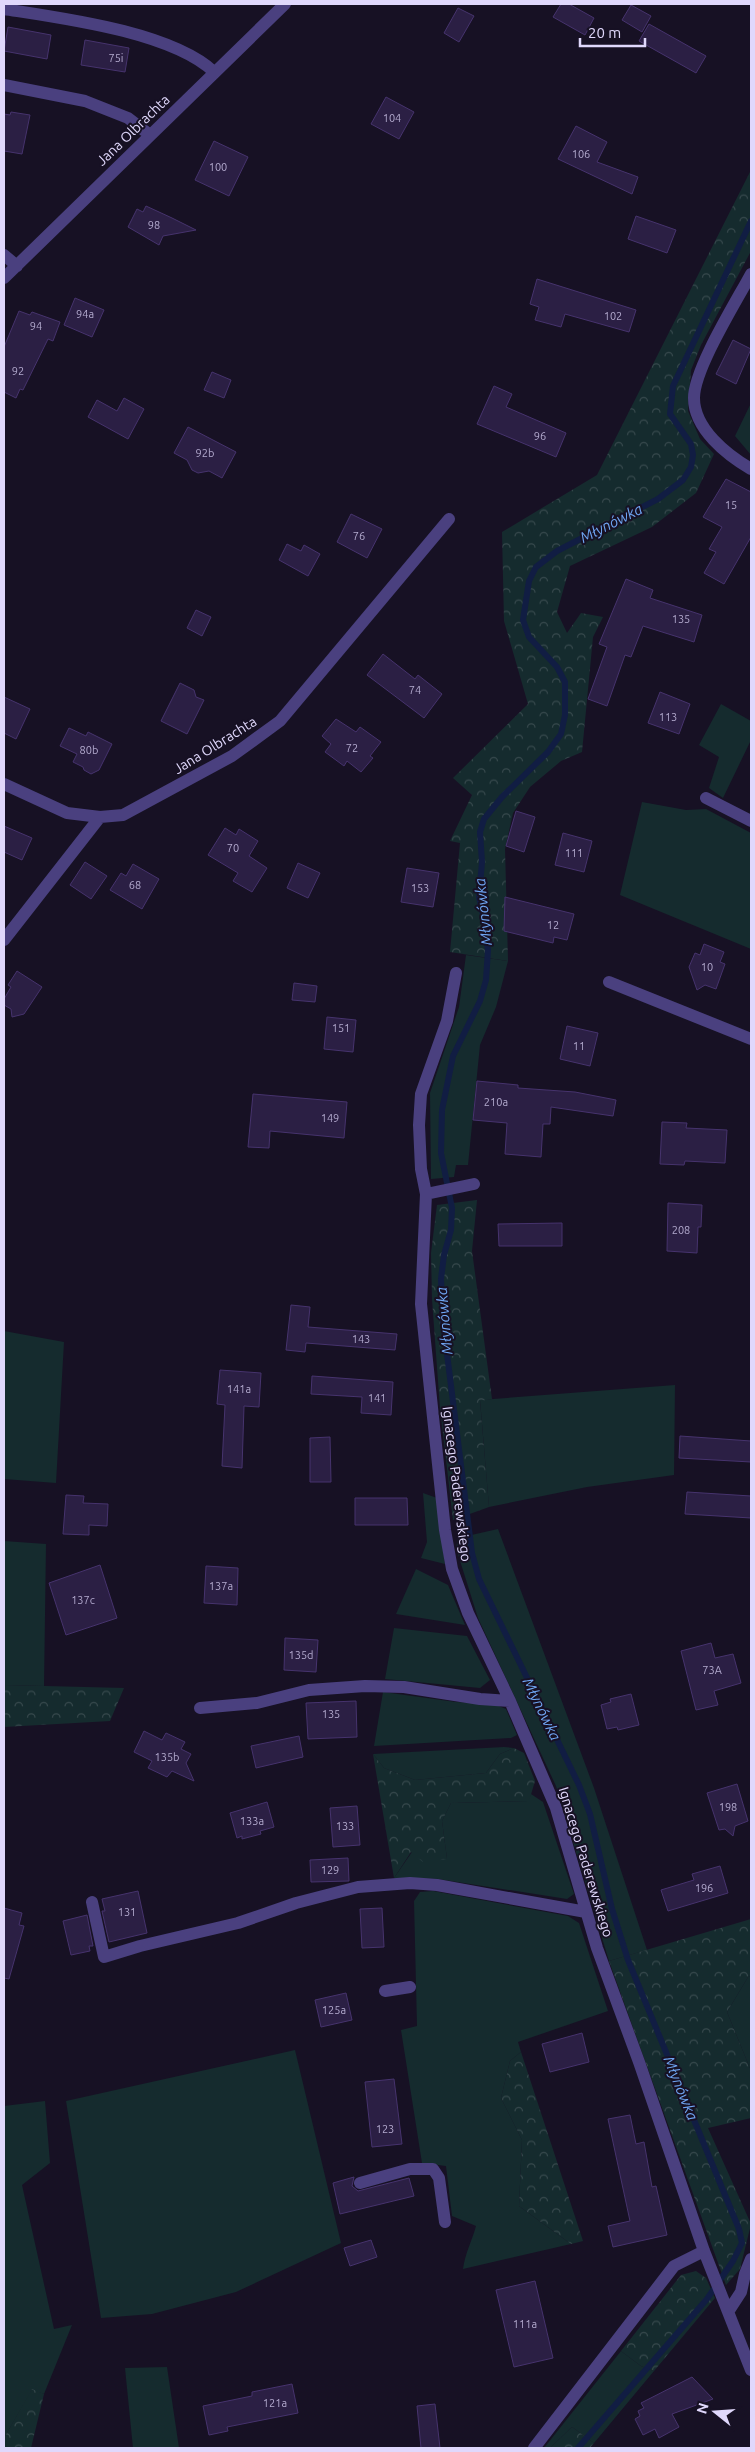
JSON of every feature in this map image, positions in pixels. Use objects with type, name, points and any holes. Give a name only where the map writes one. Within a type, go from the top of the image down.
[{"type":"street","name":"Jana Olbrachta","points":[[4,278],[285,4]]},
{"type":"street","points":[[4,9],[150,38],[203,62],[214,72]]},
{"type":"street","points":[[4,85],[85,102],[128,118],[150,135]]},
{"type":"street","points":[[4,255],[17,266]]},
{"type":"street","points":[[751,274],[698,376],[694,399],[700,420],[712,438],[740,463],[751,469]]},
{"type":"street","name":"Jana Olbrachta","points":[[4,784],[68,813],[100,818],[123,815],[140,808],[232,756],[280,721],[449,519]]},
{"type":"street","points":[[706,798],[751,821]]},
{"type":"street","points":[[4,940],[100,818]]},
{"type":"street","name":"Ignacego Paderewskiego","points":[[456,973],[447,1021],[421,1094],[421,1168],[431,1193],[421,1304],[452,1569],[468,1613],[510,1700],[556,1808],[597,1948],[639,2062],[712,2273],[751,2370]]},
{"type":"street","points":[[609,982],[751,1039]]},
{"type":"street","points":[[431,1193],[474,1184]]},
{"type":"street","points":[[200,1708],[257,1703],[310,1690],[365,1686],[404,1688],[480,1699],[510,1700]]},
{"type":"street","points":[[92,1902],[104,1957],[140,1946],[238,1923],[296,1903],[349,1890],[385,1885],[410,1883],[437,1885],[586,1912]]},
{"type":"street","points":[[384,1991],[410,1987]]},
{"type":"street","points":[[360,2183],[410,2169],[433,2169],[438,2178],[445,2222]]},
{"type":"street","points":[[534,2448],[674,2266],[704,2251]]},
{"type":"street","points":[[727,2308],[742,2292],[745,2274],[751,2259]]},
{"type":"green space","points":[[751,170],[751,251],[701,345],[691,370],[688,411],[700,439],[714,454],[696,493],[652,527],[570,566],[557,612],[567,633],[581,613],[603,617],[593,637],[582,752],[561,761],[530,787],[513,813],[505,849],[508,961],[450,952],[460,843],[450,841],[472,795],[453,778],[528,704],[504,621],[502,532],[597,475]]},
{"type":"green space","points":[[751,403],[751,455],[735,436]]},
{"type":"green space","points":[[721,704],[751,721],[751,740],[723,798],[709,788],[719,757],[699,745]]},
{"type":"green space","points":[[642,802],[686,810],[706,809],[751,833],[751,949],[620,895]]},
{"type":"green space","points":[[466,955],[508,961],[496,1007],[480,1045],[468,1165],[456,1165],[454,1177],[431,1179],[430,1093],[459,1007]]},
{"type":"green space","points":[[477,1200],[472,1251],[492,1399],[480,1401],[489,1507],[453,1520],[440,1408],[432,1299],[431,1253],[437,1205]]},
{"type":"green space","points":[[4,1331],[64,1342],[56,1483],[4,1479]]},
{"type":"green space","points":[[675,1385],[674,1475],[587,1487],[489,1507],[480,1400]]},
{"type":"green space","points":[[423,1493],[437,1498],[445,1564],[421,1558],[427,1542]]},
{"type":"green space","points":[[498,1529],[594,1788],[647,1950],[609,1961],[556,1786],[478,1618],[456,1548],[458,1538]]},
{"type":"green space","points":[[4,1541],[46,1544],[44,1686],[4,1685]]},
{"type":"green space","points":[[416,1569],[448,1585],[465,1625],[396,1614]]},
{"type":"green space","points":[[394,1628],[467,1636],[490,1680],[480,1688],[385,1679]]},
{"type":"green space","points":[[4,1685],[124,1688],[110,1721],[4,1727]]},
{"type":"green space","points":[[383,1692],[456,1702],[494,1704],[506,1709],[517,1735],[511,1738],[374,1746]]},
{"type":"green space","points":[[514,1748],[500,1754],[486,1773],[415,1780],[384,1768],[373,1754]]},
{"type":"green space","points":[[514,1748],[524,1753],[535,1781],[529,1801],[451,1803],[442,1821],[447,1859],[424,1863],[411,1852],[394,1878],[373,1754],[384,1768],[415,1780],[486,1773],[500,1754]]},
{"type":"green space","points":[[531,1794],[543,1802],[574,1894],[567,1899],[438,1879],[394,1878],[412,1852],[447,1859],[442,1821],[451,1803],[528,1801]]},
{"type":"green space","points":[[433,1891],[568,1916],[579,1923],[608,2011],[518,2042],[521,2052],[510,2061],[501,2098],[522,2140],[519,2206],[571,2244],[463,2269],[476,2226],[452,2216],[446,2166],[422,2163],[401,2030],[417,2026],[414,1901],[420,1892]]},
{"type":"green space","points":[[751,1919],[751,1976],[748,1977],[727,2012],[751,2071],[751,2118],[708,2128],[751,2224],[740,2269],[726,2285],[609,1961]]},
{"type":"green space","points":[[751,1976],[751,2071],[727,2012],[748,1977]]},
{"type":"green space","points":[[295,2050],[341,2243],[236,2292],[152,2314],[101,2318],[66,2101]]},
{"type":"green space","points":[[521,2052],[583,2241],[571,2244],[519,2206],[522,2140],[501,2098],[510,2061]]},
{"type":"green space","points":[[45,2101],[50,2163],[22,2185],[54,2329],[72,2325],[44,2394],[32,2390],[4,2438],[4,2106]]},
{"type":"green space","points":[[696,2271],[706,2278],[715,2298],[654,2371],[641,2366],[621,2351],[681,2275]]},
{"type":"green space","points":[[621,2351],[641,2366],[654,2371],[594,2443],[572,2427],[550,2448],[544,2448]]},
{"type":"green space","points":[[167,2367],[179,2448],[133,2448],[125,2368]]},
{"type":"green space","points":[[32,2389],[44,2394],[31,2448],[4,2448],[4,2438]]},
{"type":"green space","points":[[572,2427],[594,2443],[590,2448],[550,2448]]},
{"type":"building","points":[[561,4],[569,4],[594,18],[585,35],[553,17]]},
{"type":"building","points":[[631,5],[651,16],[642,32],[622,20]]},
{"type":"building","points":[[458,8],[474,16],[459,42],[444,33]]},
{"type":"building","points":[[649,24],[706,56],[696,73],[639,41]]},
{"type":"building","points":[[8,27],[51,35],[47,59],[4,51]]},
{"type":"building","points":[[85,40],[129,48],[125,72],[81,65]]},
{"type":"building","points":[[386,97],[414,112],[399,139],[371,124]]},
{"type":"building","points":[[11,112],[30,115],[22,154],[4,151],[4,114],[10,115]]},
{"type":"building","points":[[576,126],[607,142],[597,162],[638,177],[632,194],[558,159]]},
{"type":"building","points":[[214,141],[248,157],[229,196],[195,180]]},
{"type":"building","points":[[146,206],[196,230],[163,236],[159,245],[128,227],[137,209],[143,212]]},
{"type":"building","points":[[636,216],[676,230],[667,253],[628,239]]},
{"type":"building","points":[[537,279],[636,310],[629,332],[565,314],[561,327],[535,320],[539,307],[530,304]]},
{"type":"building","points":[[75,298],[104,310],[92,337],[64,325]]},
{"type":"building","points":[[19,311],[30,315],[32,312],[60,322],[53,341],[48,339],[23,390],[20,389],[16,398],[4,392],[4,347]]},
{"type":"building","points":[[733,340],[751,349],[736,384],[716,374]]},
{"type":"building","points":[[212,372],[231,380],[224,398],[204,390]]},
{"type":"building","points":[[494,386],[512,394],[506,407],[566,433],[556,457],[477,424]]},
{"type":"building","points":[[124,398],[144,409],[128,439],[88,417],[97,400],[117,411]]},
{"type":"building","points":[[188,427],[236,452],[222,478],[209,471],[198,473],[192,470],[187,460],[174,453]]},
{"type":"building","points":[[726,479],[751,492],[751,537],[724,584],[704,573],[716,552],[709,549],[722,527],[703,517]]},
{"type":"building","points":[[351,514],[382,529],[367,558],[337,542]]},
{"type":"building","points":[[287,544],[301,551],[304,545],[320,554],[308,576],[279,560]]},
{"type":"building","points":[[626,579],[653,590],[650,598],[702,615],[694,642],[643,626],[631,657],[625,655],[607,706],[588,699],[607,647],[599,644]]},
{"type":"building","points":[[196,610],[211,617],[202,636],[187,628]]},
{"type":"building","points":[[383,654],[415,679],[418,675],[442,694],[424,718],[367,675]]},
{"type":"building","points":[[180,683],[194,690],[196,697],[204,700],[187,734],[161,721]]},
{"type":"building","points":[[660,692],[690,704],[679,734],[648,723]]},
{"type":"building","points":[[4,697],[30,709],[16,739],[4,733]]},
{"type":"building","points":[[336,719],[356,732],[360,727],[381,742],[370,756],[373,758],[361,772],[347,761],[344,766],[325,752],[331,744],[322,736]]},
{"type":"building","points":[[69,728],[86,736],[88,732],[112,744],[99,770],[91,774],[84,770],[83,767],[73,762],[77,754],[60,746]]},
{"type":"building","points":[[516,811],[535,817],[524,852],[506,846]]},
{"type":"building","points":[[4,826],[32,838],[22,860],[4,852]]},
{"type":"building","points":[[225,828],[236,835],[239,829],[258,841],[249,856],[267,868],[252,892],[233,881],[238,873],[208,855]]},
{"type":"building","points":[[563,833],[592,841],[584,872],[555,865]]},
{"type":"building","points":[[85,862],[107,876],[91,899],[70,885]]},
{"type":"building","points":[[298,863],[320,873],[308,898],[287,888]]},
{"type":"building","points":[[133,864],[159,879],[142,909],[110,890],[121,873],[126,876]]},
{"type":"building","points":[[407,868],[439,873],[433,907],[401,902]]},
{"type":"building","points":[[505,897],[574,914],[567,940],[554,937],[553,943],[504,931]]},
{"type":"building","points":[[704,944],[724,952],[720,962],[725,964],[716,989],[705,985],[697,990],[689,967],[695,953],[700,955]]},
{"type":"building","points":[[17,971],[42,987],[24,1014],[12,1017],[11,1009],[4,1005],[4,999],[11,987],[8,985]]},
{"type":"building","points":[[294,983],[317,986],[315,1002],[292,1000]]},
{"type":"building","points":[[327,1017],[356,1020],[353,1052],[324,1049]]},
{"type":"building","points":[[567,1026],[598,1033],[590,1066],[560,1059]]},
{"type":"building","points":[[477,1081],[518,1085],[518,1088],[575,1092],[616,1100],[613,1116],[551,1107],[550,1124],[543,1124],[541,1157],[505,1154],[507,1123],[473,1120]]},
{"type":"building","points":[[253,1094],[347,1102],[344,1138],[270,1131],[269,1148],[248,1147]]},
{"type":"building","points":[[662,1122],[687,1123],[686,1128],[727,1130],[725,1163],[685,1161],[684,1165],[660,1164]]},
{"type":"building","points":[[668,1203],[702,1205],[701,1227],[698,1227],[697,1253],[667,1251]]},
{"type":"building","points":[[562,1223],[562,1246],[499,1246],[498,1224]]},
{"type":"building","points":[[291,1305],[310,1307],[308,1327],[397,1334],[395,1350],[306,1343],[305,1352],[286,1350]]},
{"type":"building","points":[[220,1370],[261,1373],[259,1407],[244,1406],[242,1468],[222,1466],[225,1405],[217,1404]]},
{"type":"building","points":[[312,1376],[393,1382],[391,1415],[361,1413],[362,1397],[311,1394]]},
{"type":"building","points":[[680,1436],[751,1441],[751,1462],[679,1458]]},
{"type":"building","points":[[330,1437],[331,1482],[310,1482],[310,1438]]},
{"type":"building","points":[[687,1492],[751,1496],[751,1518],[685,1514]]},
{"type":"building","points":[[66,1495],[84,1496],[83,1503],[108,1504],[107,1526],[89,1525],[89,1535],[63,1534]]},
{"type":"building","points":[[355,1498],[407,1498],[408,1525],[355,1525]]},
{"type":"building","points":[[100,1565],[117,1618],[66,1635],[49,1583]]},
{"type":"building","points":[[206,1566],[238,1568],[237,1605],[204,1603]]},
{"type":"building","points":[[285,1638],[318,1640],[316,1672],[284,1670]]},
{"type":"building","points":[[711,1643],[715,1658],[733,1654],[741,1683],[714,1691],[718,1705],[696,1710],[681,1651]]},
{"type":"building","points":[[631,1694],[639,1725],[618,1730],[617,1727],[607,1729],[601,1705],[611,1702],[610,1699]]},
{"type":"building","points":[[356,1701],[357,1737],[308,1739],[306,1703]]},
{"type":"building","points":[[144,1731],[162,1740],[166,1733],[185,1742],[181,1749],[191,1754],[186,1763],[194,1781],[172,1771],[167,1777],[148,1768],[152,1761],[134,1752]]},
{"type":"building","points":[[299,1736],[303,1757],[256,1768],[251,1746]]},
{"type":"building","points":[[737,1784],[748,1821],[735,1826],[733,1836],[725,1829],[719,1830],[707,1793]]},
{"type":"building","points":[[267,1802],[274,1827],[260,1831],[261,1834],[242,1839],[242,1836],[237,1838],[230,1813]]},
{"type":"building","points":[[357,1806],[360,1845],[333,1847],[330,1808]]},
{"type":"building","points":[[348,1858],[349,1881],[311,1882],[310,1860]]},
{"type":"building","points":[[720,1866],[728,1893],[668,1911],[661,1890],[694,1880],[692,1874]]},
{"type":"building","points":[[138,1891],[147,1933],[109,1942],[102,1911],[105,1911],[102,1899]]},
{"type":"building","points":[[4,1908],[22,1913],[19,1925],[24,1926],[9,1979],[4,1978]]},
{"type":"building","points":[[382,1908],[384,1947],[362,1948],[360,1909]]},
{"type":"building","points":[[87,1915],[93,1946],[89,1946],[90,1951],[71,1955],[63,1921]]},
{"type":"building","points":[[346,1993],[352,2020],[321,2027],[315,2000]]},
{"type":"building","points":[[582,2033],[589,2062],[550,2072],[542,2044]]},
{"type":"building","points":[[394,2079],[402,2144],[372,2147],[365,2082]]},
{"type":"building","points":[[630,2115],[636,2144],[644,2142],[652,2187],[656,2186],[667,2235],[613,2247],[608,2226],[630,2221],[608,2119]]},
{"type":"building","points":[[354,2177],[352,2186],[358,2191],[409,2178],[414,2196],[340,2214],[333,2183]]},
{"type":"building","points":[[371,2240],[377,2257],[350,2266],[344,2248]]},
{"type":"building","points":[[535,2281],[553,2358],[514,2367],[496,2290]]},
{"type":"building","points":[[692,2377],[713,2399],[672,2414],[679,2427],[659,2438],[655,2429],[643,2435],[635,2419],[640,2416],[638,2411],[644,2408],[641,2403]]},
{"type":"building","points":[[292,2384],[298,2413],[227,2427],[228,2431],[209,2435],[203,2406],[252,2396],[252,2392]]},
{"type":"building","points":[[435,2404],[440,2448],[421,2448],[417,2406]]},
{"type":"waterway","name":"Młynówka","points":[[578,2448],[707,2299],[733,2261],[742,2243],[739,2229],[628,1960],[612,1909],[590,1814],[579,1785],[479,1579],[472,1553],[443,1322],[441,1279],[444,1255],[451,1230],[452,1208],[441,1153],[442,1110],[453,1056],[480,1001],[486,980],[488,950],[479,897],[482,862],[480,832],[484,819],[502,797],[548,752],[561,734],[565,715],[565,682],[557,667],[529,637],[523,620],[529,581],[536,567],[557,551],[658,499],[683,480],[691,467],[693,455],[691,444],[670,414],[673,386],[751,221]]}]
